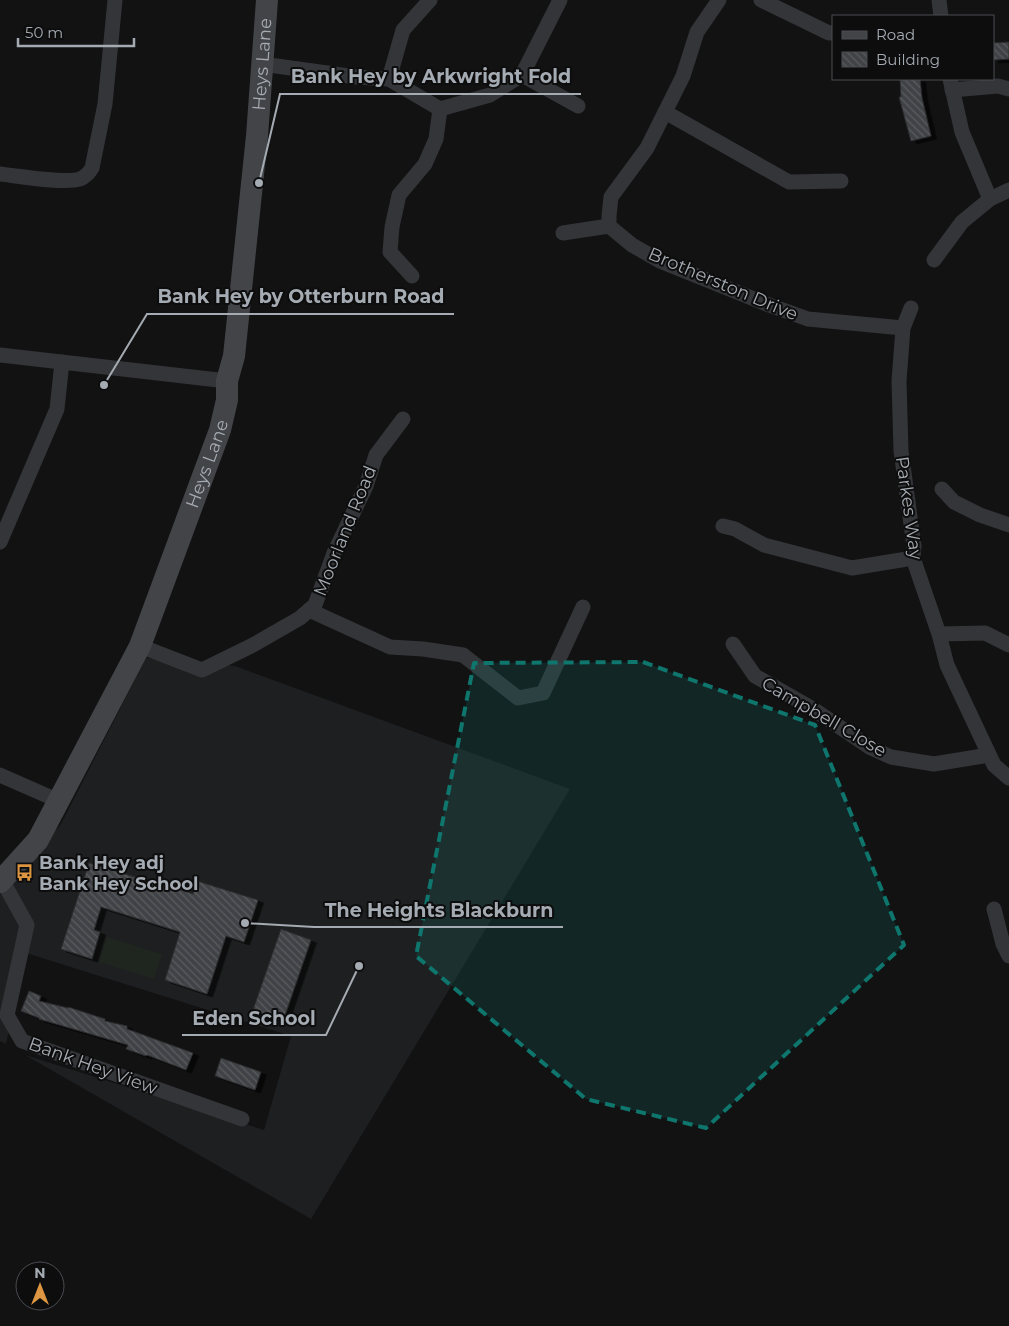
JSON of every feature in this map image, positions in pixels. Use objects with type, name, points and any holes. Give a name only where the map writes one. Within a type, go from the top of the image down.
[{"type":"street","points":[[0,174],[68,181],[80,179],[87,175],[92,168],[105,104],[115,0]]},
{"type":"street","name":"Heys Lane","points":[[1,881],[38,840],[140,646],[220,430],[227,400],[227,381],[234,356],[257,136],[267,0]]},
{"type":"street","points":[[389,79],[402,30],[430,0]]},
{"type":"street","points":[[262,64],[356,77],[389,79],[440,109],[490,95],[522,75],[560,0]]},
{"type":"street","points":[[562,233],[609,226],[611,197],[647,148],[683,76],[697,32],[719,0]]},
{"type":"street","points":[[761,0],[828,33],[832,33]]},
{"type":"street","points":[[939,0],[940,15]]},
{"type":"street","points":[[522,75],[578,106]]},
{"type":"street","points":[[990,199],[962,132],[951,84],[1009,88]]},
{"type":"street","points":[[412,276],[390,252],[392,227],[400,195],[425,164],[436,139],[440,109]]},
{"type":"street","points":[[665,112],[789,182],[841,181]]},
{"type":"street","points":[[934,260],[962,222],[990,199],[1009,190]]},
{"type":"street","name":"Brotherston Drive","points":[[609,226],[632,245],[660,261],[808,319],[903,328]]},
{"type":"street","name":"Parkes Way","points":[[911,308],[903,328],[899,381],[901,451],[914,546],[913,558],[939,634],[947,665],[994,765],[1009,778]]},
{"type":"street","points":[[0,355],[227,381]]},
{"type":"street","points":[[0,542],[6,511],[56,409],[62,362]]},
{"type":"street","name":"Moorland Road","points":[[140,646],[202,670],[253,645],[300,618],[315,605],[334,553],[366,486],[376,455],[403,419]]},
{"type":"street","points":[[942,489],[954,502],[980,515],[1009,525]]},
{"type":"street","points":[[723,526],[736,529],[764,545],[852,568],[913,558]]},
{"type":"street","points":[[309,610],[390,647],[423,649],[463,655],[518,698],[543,692],[583,607]]},
{"type":"street","points":[[939,634],[985,633],[1009,645]]},
{"type":"street","name":"Campbell Close","points":[[733,644],[755,676],[813,709],[871,748],[891,757],[934,764],[989,755]]},
{"type":"street","points":[[0,775],[59,801]]},
{"type":"street","name":"Bank Hey View","points":[[1,881],[27,925],[7,1015],[22,1041],[242,1120]]},
{"type":"street","points":[[994,909],[1003,944],[1009,956]]},
{"type":"highlighted area","points":[[643,662],[815,725],[904,945],[706,1128],[586,1099],[416,956],[474,663]]},
{"type":"shaded area","points":[[146,658],[235,666],[570,789],[311,1219],[25,1055],[264,1130],[291,1036],[26,953],[6,1044],[0,1041],[0,893],[61,824]]},
{"type":"shaded area","points":[[107,937],[162,954],[154,979],[99,962]]},
{"type":"building","points":[[1009,42],[1009,59],[994,60],[994,43]]},
{"type":"building","points":[[900,80],[920,80],[922,98],[931,136],[911,141],[899,97],[901,97]]},
{"type":"building","points":[[89,863],[193,894],[197,881],[258,900],[244,942],[226,936],[207,994],[165,980],[180,932],[101,907],[94,930],[100,932],[92,959],[61,949]]},
{"type":"building","points":[[281,929],[311,940],[283,1021],[253,1010]]},
{"type":"building","points":[[29,991],[41,996],[39,1001],[68,1007],[105,1019],[105,1021],[127,1026],[127,1029],[193,1053],[186,1070],[126,1049],[128,1045],[39,1019],[21,1011]]},
{"type":"building","points":[[221,1058],[261,1072],[255,1090],[215,1076]]},
{"type":"place","name":"Bank Hey by Arkwright Fold","points":[[259,183]]},
{"type":"place","name":"Bank Hey by Otterburn Road","points":[[104,385]]},
{"type":"place","name":"Bank Hey adj Bank Hey School","points":[[25,873]]},
{"type":"place","name":"The Heights Blackburn","points":[[245,923]]},
{"type":"place","name":"Eden School","points":[[359,966]]}]
